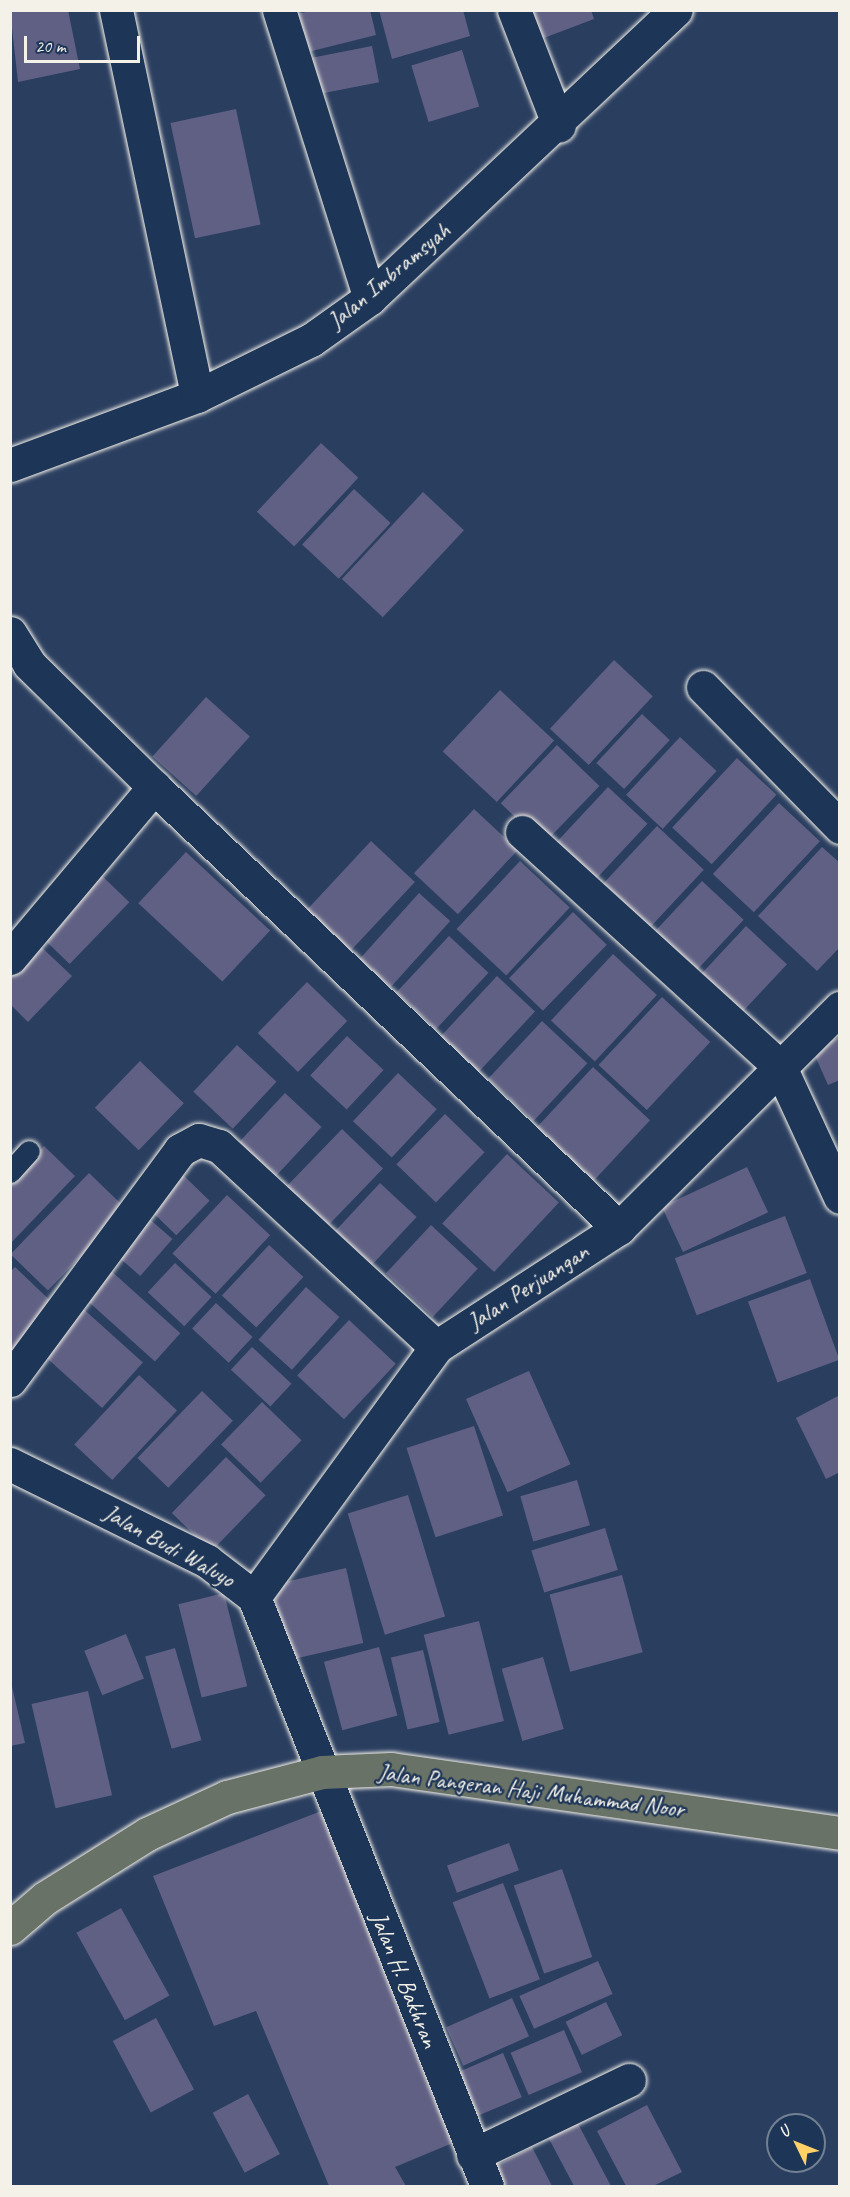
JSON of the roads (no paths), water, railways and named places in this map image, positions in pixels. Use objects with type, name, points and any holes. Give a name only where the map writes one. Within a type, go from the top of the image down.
[{"type":"main road","name":"Jalan Pangeran Haji Muhammad Noor","points":[[10,1928],[45,1898],[147,1834],[227,1797],[322,1772],[391,1769],[840,1833]]},
{"type":"street","points":[[116,10],[196,396]]},
{"type":"street","points":[[279,10],[370,298]]},
{"type":"street","points":[[514,10],[559,126]]},
{"type":"street","name":"Jalan Imbramsyah","points":[[10,465],[196,396],[311,340],[370,298],[559,126],[676,10]]},
{"type":"street","points":[[10,633],[20,674],[154,787],[619,1228]]},
{"type":"street","points":[[703,687],[840,827]]},
{"type":"street","points":[[10,958],[154,787]]},
{"type":"street","points":[[522,832],[780,1067],[840,1197]]},
{"type":"street","name":"Jalan Perjuangan","points":[[254,1597],[436,1347],[619,1228],[840,1008]]},
{"type":"street","points":[[10,1380],[180,1150],[199,1140],[219,1146],[436,1347]]},
{"type":"street","name":"Jalan Budi Waluyo","points":[[10,1464],[207,1561],[254,1597],[322,1772]]},
{"type":"street","name":"Jalan H. Bakhran","points":[[322,1772],[487,2187]]},
{"type":"street","points":[[473,2155],[629,2080]]},
{"type":"lane","points":[[10,1172],[29,1151]]}]
